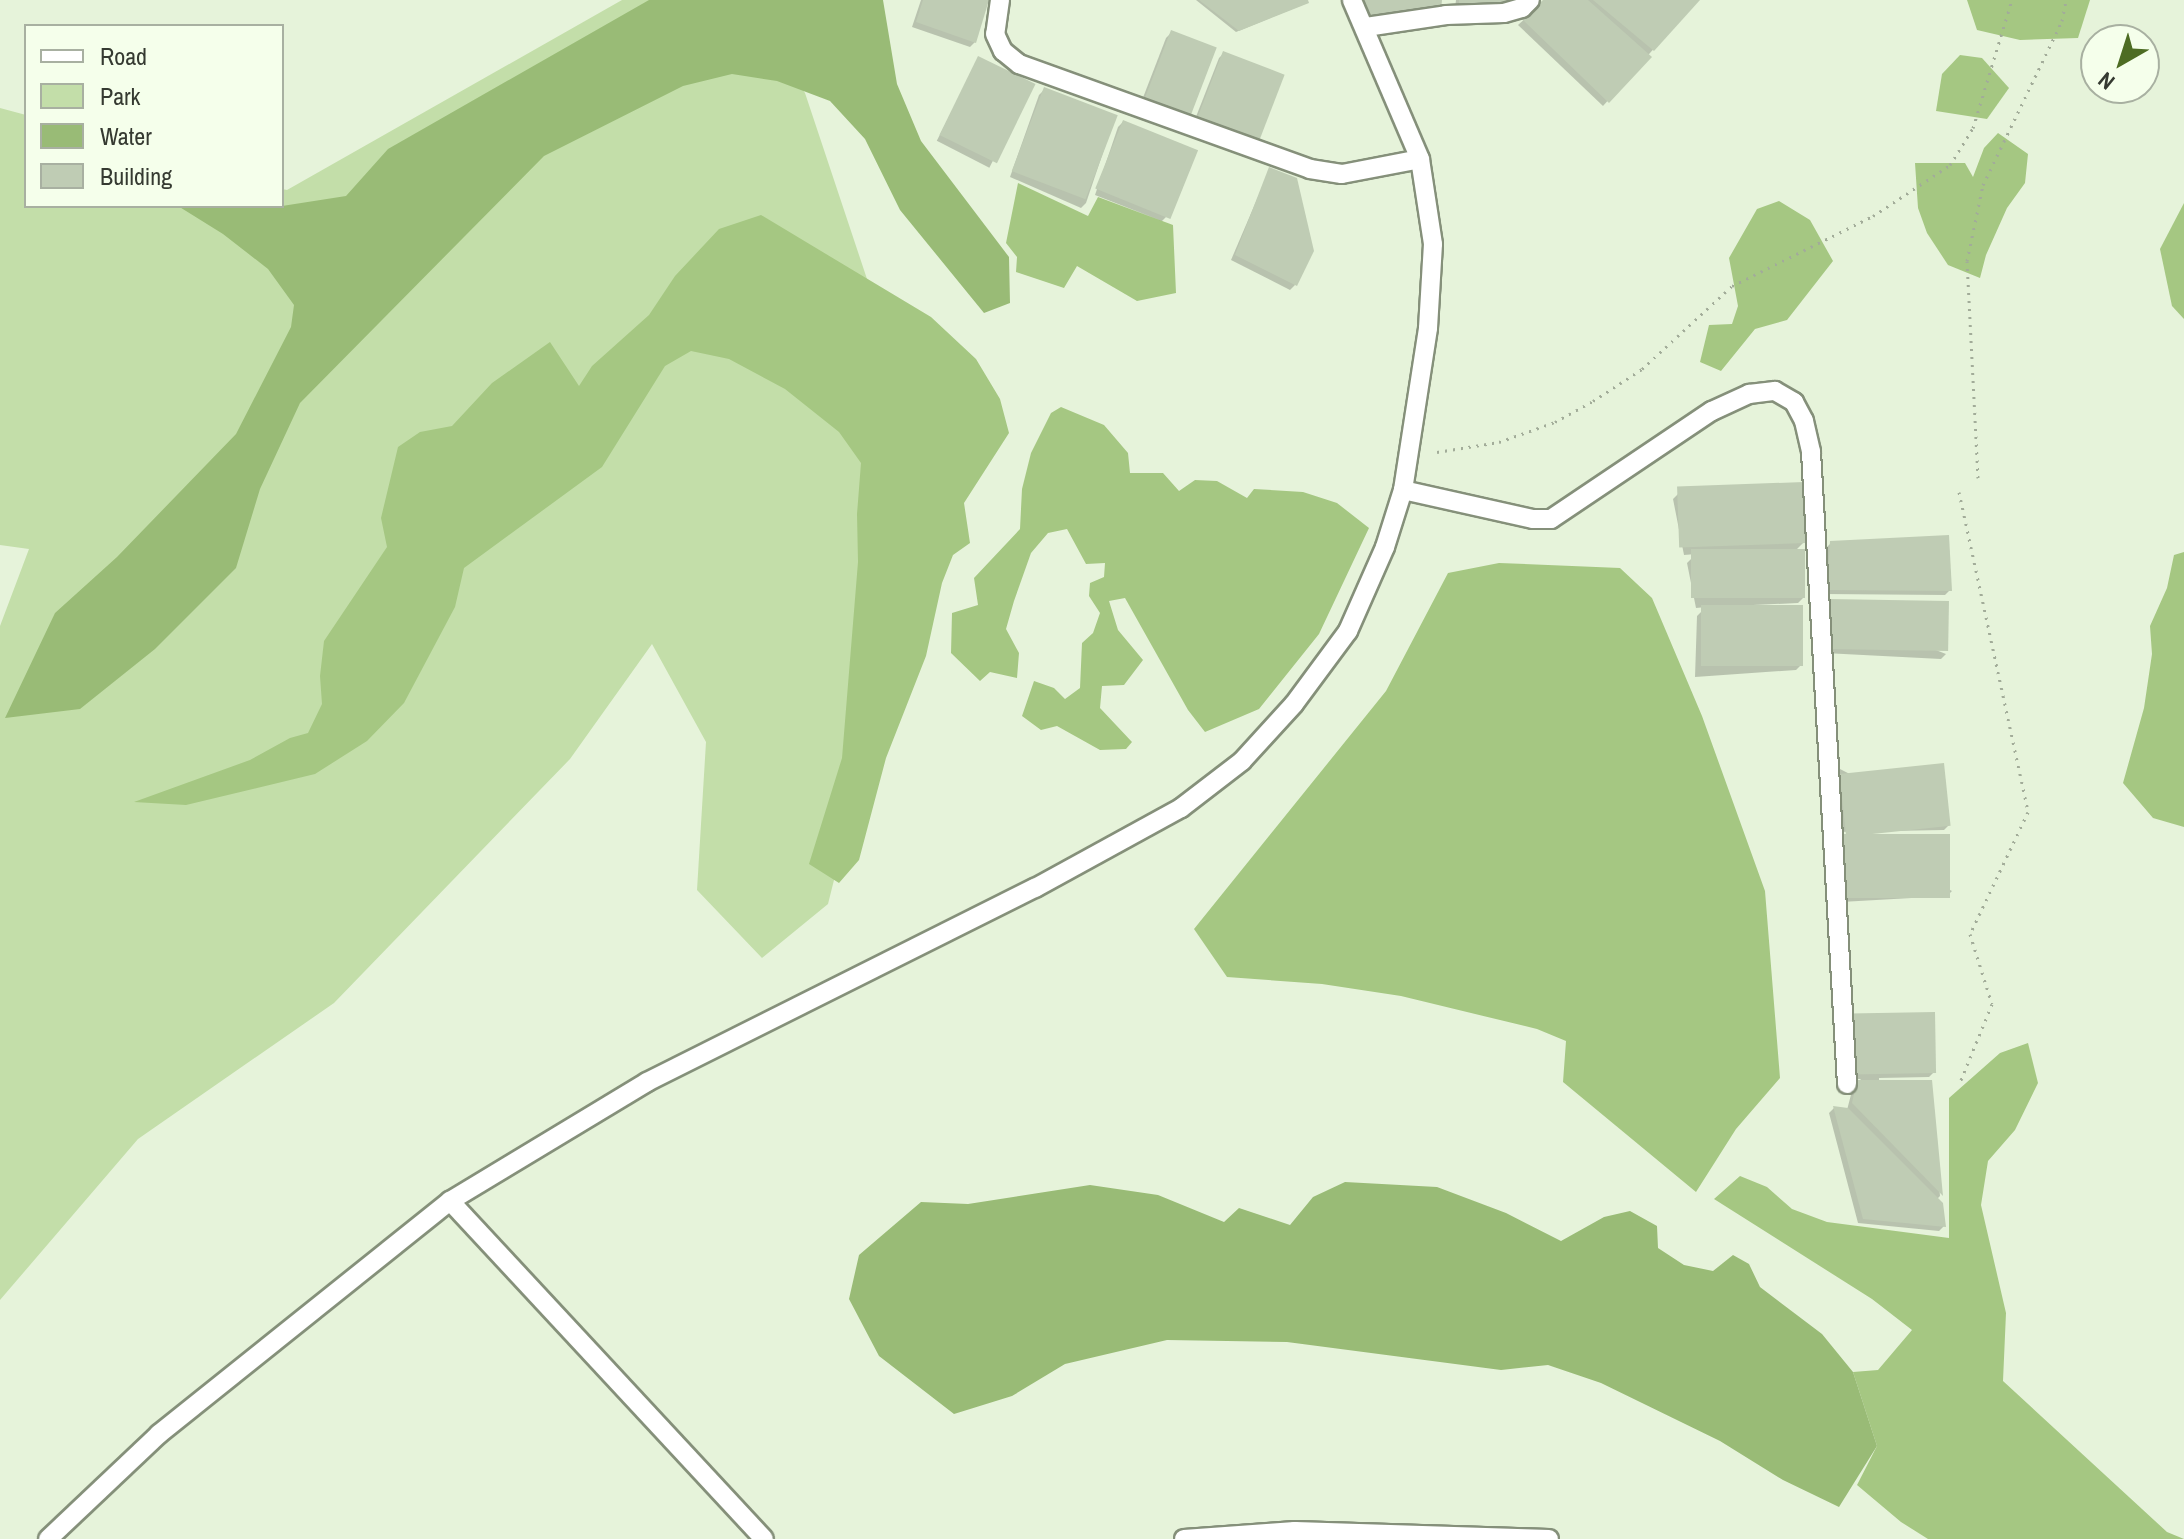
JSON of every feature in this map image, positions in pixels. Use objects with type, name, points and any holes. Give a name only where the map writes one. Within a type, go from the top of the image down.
[{"type":"street","points":[[1000,0],[995,34],[1003,51],[1019,64],[1310,169],[1342,174],[1420,159]]},
{"type":"street","points":[[48,1539],[159,1434],[450,1201],[647,1082],[1035,888],[1181,808],[1242,761],[1294,704],[1348,631],[1385,547],[1403,490],[1428,328],[1433,244],[1420,159],[1352,0]]},
{"type":"street","points":[[1366,27],[1448,8],[1504,13],[1522,8],[1530,0]]},
{"type":"street","points":[[1403,490],[1533,519],[1551,519],[1712,411],[1749,394],[1775,391],[1794,402],[1804,421],[1811,452],[1847,1084]]},
{"type":"street","points":[[450,1201],[764,1539]]},
{"type":"street","points":[[1184,1539],[1295,1531],[1549,1539]]},
{"type":"path","points":[[1437,452],[1499,442],[1555,422],[1593,401],[1642,369],[1732,286],[1873,216],[1950,165],[1973,128],[2012,0]]},
{"type":"path","points":[[1978,478],[1967,261],[1983,185],[2062,21],[2066,0]]},
{"type":"path","points":[[1959,492],[2028,812],[1970,934],[1992,1004],[1959,1085]]},
{"type":"green space","points":[[622,0],[742,0],[805,93],[913,417],[911,572],[828,904],[762,958],[697,890],[706,742],[652,644],[570,759],[334,1003],[138,1139],[0,1300],[0,626],[29,549],[0,545],[0,108],[24,114],[24,208],[284,208],[284,189]]},
{"type":"shaded area","points":[[1967,0],[2090,0],[2078,38],[2020,40],[1977,30]]},
{"type":"shaded area","points":[[1960,55],[1982,58],[2009,88],[1987,119],[1936,111],[1942,74]]},
{"type":"shaded area","points":[[1998,133],[2028,154],[2025,183],[2007,208],[1986,255],[1980,278],[1948,265],[1927,233],[1918,208],[1915,163],[1965,163],[1973,177],[1984,148]]},
{"type":"shaded area","points":[[1018,183],[1088,216],[1098,197],[1173,225],[1176,293],[1137,301],[1077,266],[1064,288],[1016,272],[1017,257],[1006,243]]},
{"type":"shaded area","points":[[1779,201],[1810,220],[1833,261],[1787,320],[1755,329],[1721,371],[1700,362],[1709,325],[1732,324],[1738,306],[1729,258],[1757,209]]},
{"type":"shaded area","points":[[2184,203],[2184,319],[2172,306],[2160,249]]},
{"type":"shaded area","points":[[761,215],[931,317],[976,359],[1000,399],[1009,433],[964,503],[970,543],[953,555],[942,583],[926,656],[886,758],[859,860],[839,883],[809,864],[842,758],[858,562],[857,514],[861,463],[839,432],[785,389],[729,359],[691,351],[665,366],[602,467],[464,568],[455,607],[404,703],[367,741],[315,774],[186,805],[134,802],[250,760],[290,738],[308,733],[322,704],[320,676],[324,641],[387,547],[381,518],[398,447],[420,432],[452,426],[492,383],[550,342],[579,386],[592,366],[649,315],[675,276],[719,229]]},
{"type":"shaded area","points":[[1061,407],[1104,425],[1128,453],[1130,473],[1163,473],[1179,491],[1195,480],[1217,481],[1247,498],[1254,489],[1303,492],[1337,503],[1369,528],[1319,634],[1259,709],[1205,732],[1188,710],[1125,598],[1109,601],[1118,630],[1143,660],[1124,685],[1102,686],[1100,708],[1132,742],[1126,749],[1100,750],[1057,726],[1041,730],[1022,716],[1034,681],[1054,688],[1065,699],[1080,688],[1082,643],[1093,633],[1100,613],[1089,596],[1090,583],[1104,577],[1105,563],[1086,564],[1067,529],[1048,533],[1031,553],[1014,601],[1006,629],[1019,653],[1017,678],[990,672],[980,681],[951,653],[952,613],[978,605],[974,578],[1020,529],[1022,489],[1031,453],[1051,413]]},
{"type":"shaded area","points":[[2184,552],[2184,827],[2153,818],[2123,783],[2144,708],[2152,654],[2150,626],[2167,588],[2174,555]]},
{"type":"shaded area","points":[[1499,563],[1620,568],[1652,598],[1702,716],[1765,891],[1780,1078],[1736,1129],[1696,1192],[1563,1082],[1566,1041],[1537,1029],[1401,996],[1322,984],[1227,977],[1194,929],[1386,691],[1448,573]]},
{"type":"shaded area","points":[[2028,1043],[2038,1083],[2015,1130],[1988,1161],[1981,1205],[2006,1313],[2003,1381],[2167,1532],[2184,1539],[1928,1539],[1901,1522],[1857,1485],[1877,1446],[1853,1372],[1878,1370],[1912,1330],[1872,1299],[1714,1199],[1740,1176],[1767,1187],[1792,1209],[1827,1222],[1949,1238],[1949,1098],[2000,1053]]},
{"type":"water","points":[[649,0],[883,0],[897,84],[921,141],[1009,257],[1010,303],[984,313],[900,210],[865,139],[830,101],[777,81],[732,74],[683,86],[544,156],[300,403],[260,489],[236,568],[155,649],[80,709],[5,718],[55,613],[117,557],[236,434],[291,327],[294,305],[268,269],[223,234],[181,208],[284,208],[346,196],[388,149]]},
{"type":"water","points":[[1345,1182],[1437,1187],[1506,1213],[1561,1241],[1604,1217],[1630,1211],[1657,1226],[1658,1248],[1684,1265],[1713,1271],[1733,1255],[1749,1264],[1760,1287],[1822,1334],[1853,1372],[1877,1446],[1839,1507],[1783,1480],[1720,1441],[1601,1383],[1548,1365],[1501,1370],[1287,1342],[1167,1340],[1065,1364],[1012,1396],[954,1414],[879,1356],[849,1299],[859,1255],[921,1202],[968,1204],[1090,1185],[1158,1195],[1224,1222],[1239,1208],[1290,1225],[1313,1197]]},
{"type":"building","points":[[923,0],[989,0],[976,43],[916,22]]},
{"type":"building","points":[[1199,0],[1308,0],[1309,3],[1239,31]]},
{"type":"building","points":[[1360,0],[1442,0],[1441,10],[1369,18]]},
{"type":"building","points":[[1459,0],[1510,0],[1506,4],[1459,3]]},
{"type":"building","points":[[1543,0],[1588,0],[1652,57],[1609,103],[1522,19]]},
{"type":"building","points":[[1593,0],[1700,0],[1654,51]]},
{"type":"building","points":[[1171,30],[1217,48],[1189,120],[1143,103]]},
{"type":"building","points":[[1223,51],[1285,75],[1257,146],[1196,122]]},
{"type":"building","points":[[978,56],[1036,84],[997,163],[939,135]]},
{"type":"building","points":[[1044,87],[1118,115],[1085,199],[1012,171]]},
{"type":"building","points":[[1123,120],[1198,150],[1170,219],[1095,189]]},
{"type":"building","points":[[1269,167],[1297,178],[1314,251],[1297,286],[1235,255]]},
{"type":"building","points":[[1804,482],[1806,543],[1679,547],[1677,486]]},
{"type":"building","points":[[1949,535],[1952,591],[1827,590],[1830,541]]},
{"type":"building","points":[[1691,549],[1805,549],[1805,598],[1691,598]]},
{"type":"building","points":[[1828,599],[1949,601],[1948,651],[1827,649]]},
{"type":"building","points":[[1701,605],[1803,605],[1803,666],[1701,666]]},
{"type":"building","points":[[1944,763],[1951,826],[1846,837],[1840,774]]},
{"type":"building","points":[[1843,834],[1950,834],[1950,898],[1843,898]]},
{"type":"building","points":[[1935,1012],[1936,1073],[1851,1074],[1850,1013]]},
{"type":"building","points":[[1857,1080],[1932,1080],[1943,1196],[1852,1103]]},
{"type":"building","points":[[1833,1106],[1848,1108],[1943,1203],[1946,1227],[1863,1219]]}]
